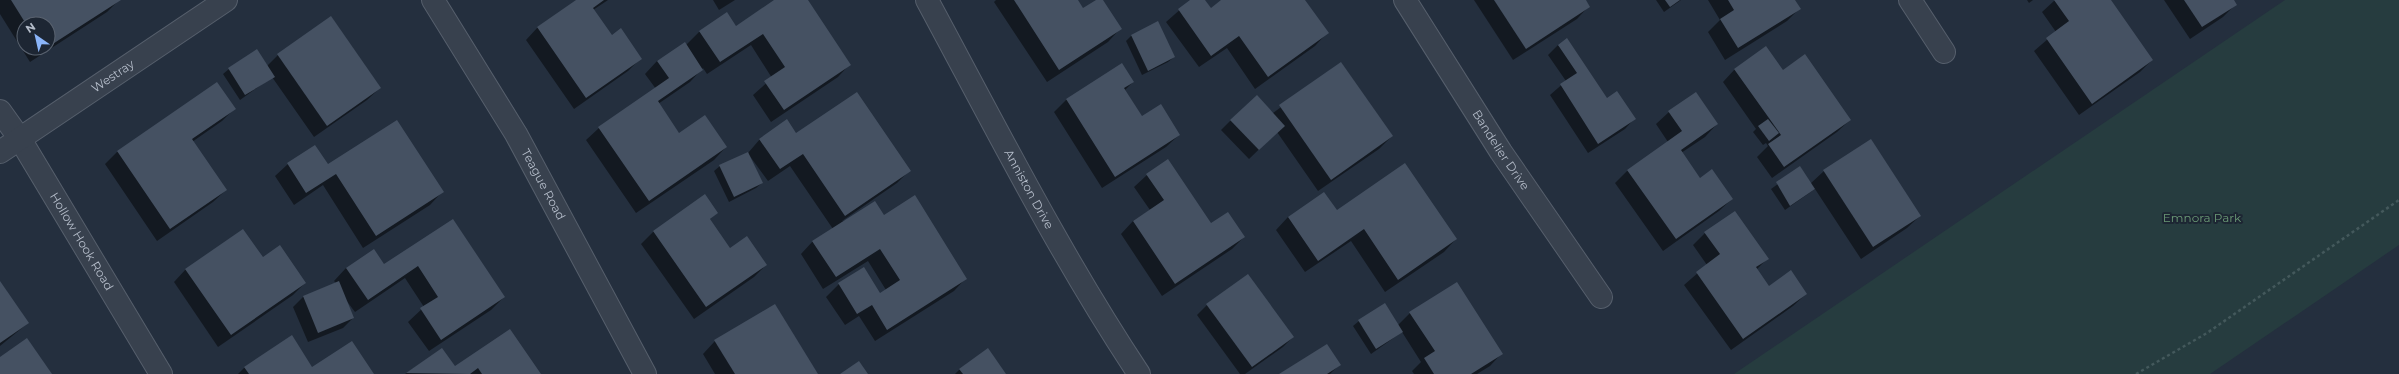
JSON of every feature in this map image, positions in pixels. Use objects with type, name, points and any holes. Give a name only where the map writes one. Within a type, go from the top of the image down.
[{"type":"street","name":"Westray","points":[[0,152],[226,0]]},
{"type":"street","name":"Teague Road","points":[[433,0],[516,134],[645,374]]},
{"type":"street","name":"Anniston Drive","points":[[927,0],[1100,313],[1139,374]]},
{"type":"street","name":"Bandelier Drive","points":[[1405,0],[1501,152],[1600,297]]},
{"type":"street","points":[[1910,0],[1944,52]]},
{"type":"street","name":"Hollow Hook Road","points":[[0,111],[20,139],[161,374]]},
{"type":"path","points":[[2136,374],[2207,333],[2399,200]]},
{"type":"green space","name":"Emnora Park","points":[[2285,0],[2399,0],[2399,245],[2210,374],[1734,374]]},
{"type":"building","points":[[11,0],[121,0],[56,42],[56,16],[21,16]]},
{"type":"building","points":[[576,0],[604,0],[593,8],[612,35],[621,28],[642,59],[586,98],[537,27]]},
{"type":"building","points":[[774,0],[808,0],[851,65],[784,110],[764,81],[785,67],[763,34],[720,62],[699,31],[727,12],[736,26]]},
{"type":"building","points":[[1014,0],[1078,0],[1083,8],[1096,0],[1103,0],[1122,29],[1059,70]]},
{"type":"building","points":[[1190,0],[1205,0],[1211,8],[1221,0],[1305,0],[1329,33],[1268,77],[1239,36],[1211,56],[1178,9]]},
{"type":"building","points":[[1494,0],[1586,0],[1590,7],[1526,49]]},
{"type":"building","points":[[1665,0],[1680,0],[1670,7]]},
{"type":"building","points":[[1728,0],[1795,0],[1801,9],[1738,48],[1720,19],[1734,10]]},
{"type":"building","points":[[2054,0],[2111,0],[2153,60],[2092,104],[2046,38],[2069,21]]},
{"type":"building","points":[[2184,0],[2234,0],[2237,5],[2202,27]]},
{"type":"building","points":[[331,16],[381,88],[327,126],[277,54]]},
{"type":"building","points":[[1158,21],[1175,57],[1148,71],[1131,35]]},
{"type":"building","points":[[1567,38],[1607,98],[1617,91],[1636,119],[1598,144],[1560,84],[1577,73],[1558,45]]},
{"type":"building","points":[[685,42],[703,70],[658,101],[679,133],[705,115],[727,147],[649,201],[598,127],[669,78],[657,61]]},
{"type":"building","points":[[1766,46],[1783,70],[1805,54],[1851,120],[1784,167],[1768,144],[1781,135],[1734,69]]},
{"type":"building","points":[[257,49],[275,77],[245,95],[228,68]]},
{"type":"building","points":[[1341,62],[1393,136],[1331,180],[1279,105]]},
{"type":"building","points":[[1122,63],[1134,82],[1124,88],[1142,116],[1161,104],[1180,135],[1115,177],[1066,99]]},
{"type":"building","points":[[217,82],[236,109],[192,139],[227,190],[170,229],[117,151]]},
{"type":"building","points":[[857,92],[911,171],[845,216],[803,154],[780,169],[759,139],[787,119],[796,133]]},
{"type":"building","points":[[1696,92],[1718,124],[1681,150],[1700,178],[1712,169],[1733,199],[1676,239],[1627,170],[1682,131],[1668,111]]},
{"type":"building","points":[[1257,95],[1285,126],[1259,150],[1230,120]]},
{"type":"building","points":[[1768,119],[1779,133],[1769,141],[1758,126]]},
{"type":"building","points":[[397,120],[444,192],[376,236],[336,174],[306,193],[287,163],[315,145],[328,164]]},
{"type":"building","points":[[1871,139],[1921,216],[1873,247],[1823,170]]},
{"type":"building","points":[[748,152],[763,183],[734,197],[719,165]]},
{"type":"building","points":[[1168,159],[1211,223],[1228,212],[1245,237],[1175,284],[1133,221],[1164,200],[1146,174]]},
{"type":"building","points":[[1405,163],[1457,239],[1398,280],[1364,229],[1318,261],[1288,217],[1324,192],[1337,210]]},
{"type":"building","points":[[1800,166],[1815,189],[1790,206],[1776,182]]},
{"type":"building","points":[[705,194],[718,213],[710,219],[730,248],[747,236],[767,265],[706,307],[653,231]]},
{"type":"building","points":[[915,195],[967,279],[887,330],[872,305],[857,314],[838,283],[864,267],[880,293],[900,280],[880,249],[836,277],[812,241],[875,201],[884,215]]},
{"type":"building","points":[[1735,211],[1769,259],[1756,267],[1769,286],[1791,270],[1807,294],[1743,339],[1696,272],[1720,254],[1704,232]]},
{"type":"building","points":[[453,219],[505,297],[441,340],[420,308],[438,297],[418,266],[368,300],[346,268],[374,249],[384,264]]},
{"type":"building","points":[[243,229],[263,257],[280,245],[306,283],[231,335],[185,269]]},
{"type":"building","points":[[1248,274],[1294,337],[1252,367],[1206,304]]},
{"type":"building","points":[[0,281],[29,323],[0,343]]},
{"type":"building","points":[[339,281],[354,318],[318,333],[303,296]]},
{"type":"building","points":[[1457,282],[1503,354],[1471,374],[1434,374],[1424,358],[1435,351],[1409,312]]},
{"type":"building","points":[[1385,303],[1403,332],[1376,349],[1358,320]]},
{"type":"building","points":[[775,304],[818,374],[735,374],[714,340]]},
{"type":"building","points":[[510,329],[541,374],[482,374],[478,368],[470,374],[406,373],[442,348],[455,366]]},
{"type":"building","points":[[292,335],[312,367],[352,341],[374,374],[249,374],[244,367]]},
{"type":"building","points":[[27,338],[52,374],[0,374],[0,357]]},
{"type":"building","points":[[1327,344],[1341,365],[1327,374],[1279,374]]},
{"type":"building","points":[[988,348],[1006,374],[963,374],[959,369]]},
{"type":"building","points":[[859,361],[868,374],[840,374]]}]
